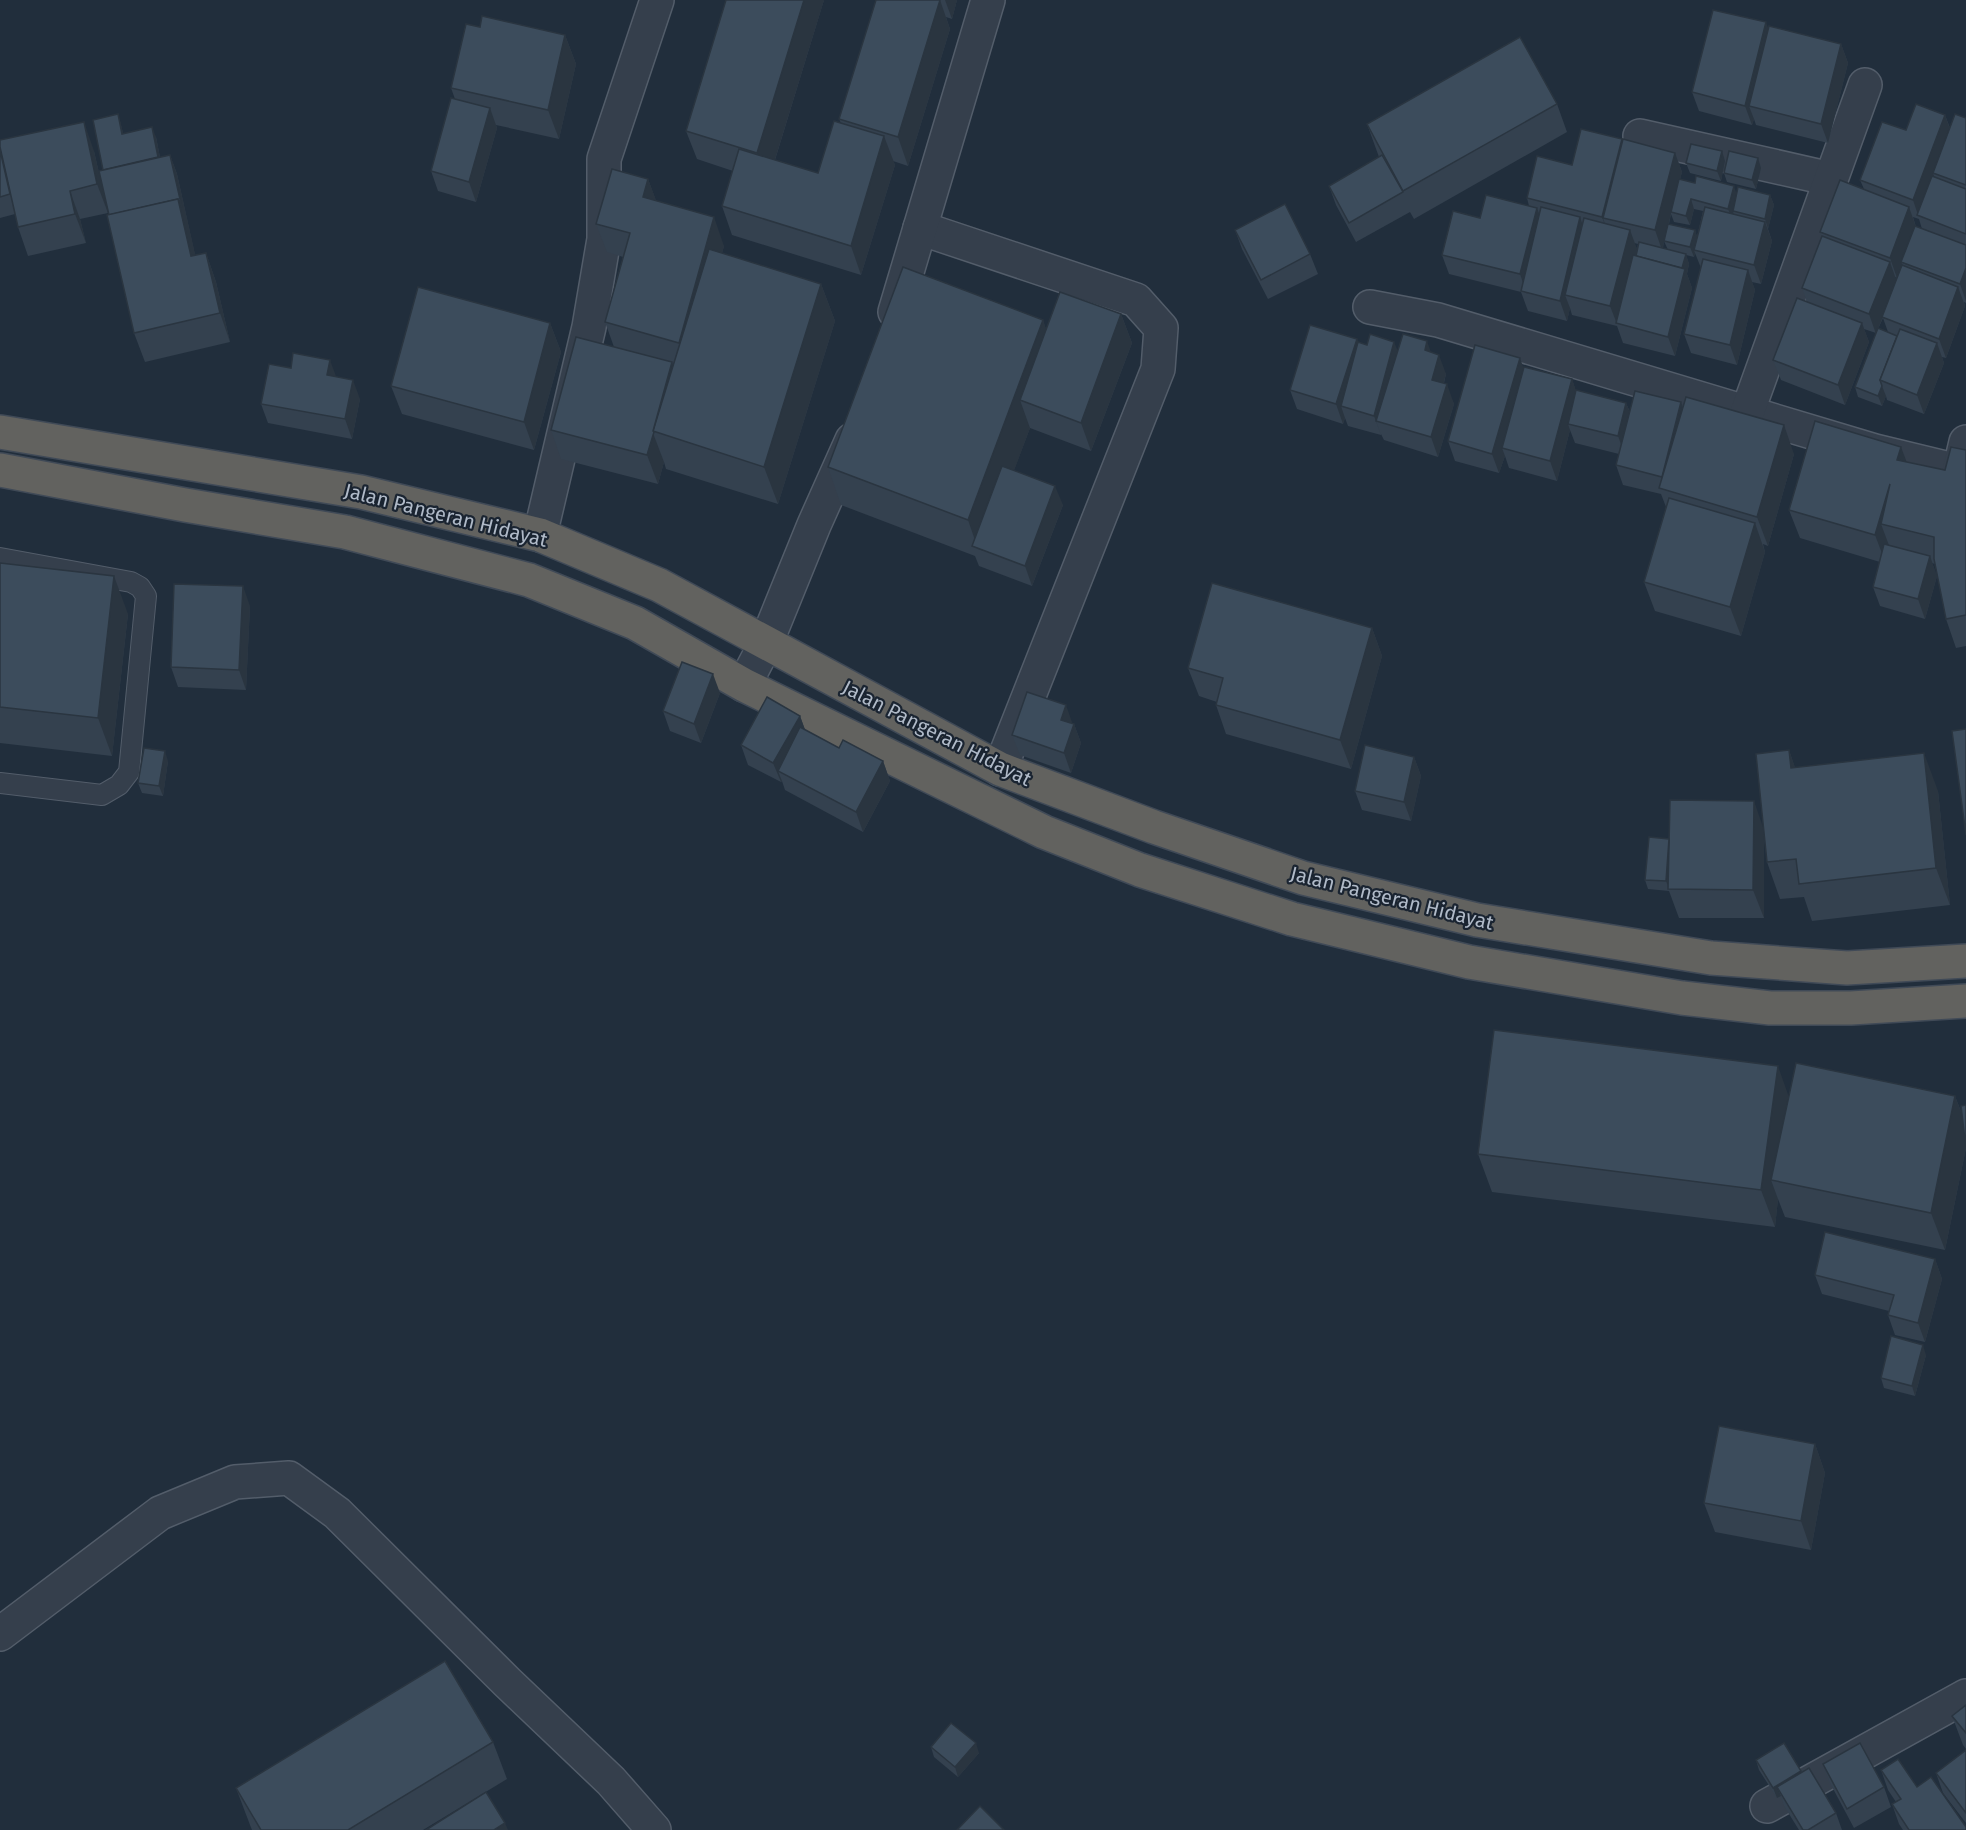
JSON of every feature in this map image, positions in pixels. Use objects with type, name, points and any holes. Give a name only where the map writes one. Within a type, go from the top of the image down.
[{"type":"highway","name":"Jalan Pangeran Hidayat","points":[[0,432],[361,492],[540,535],[659,585],[1000,770],[1154,827],[1303,878],[1488,922],[1711,958],[1847,968],[1966,961]]},
{"type":"highway","name":"Jalan Pangeran Hidayat","points":[[0,470],[345,532],[529,580],[635,623],[744,685],[1044,832],[1140,870],[1292,920],[1458,959],[1682,998],[1770,1008],[1851,1008],[1966,1001]]},
{"type":"street","points":[[540,535],[591,316],[604,239],[603,159],[657,0]]},
{"type":"street","points":[[886,342],[988,0]]},
{"type":"street","points":[[1747,413],[1865,85]]},
{"type":"street","points":[[1640,136],[1831,178]]},
{"type":"street","points":[[920,228],[1136,300],[1161,328],[1158,369],[1000,770]]},
{"type":"street","points":[[1370,307],[1438,320],[1875,451],[1964,462]]},
{"type":"street","points":[[744,685],[766,643],[814,525],[866,410]]},
{"type":"street","points":[[0,1634],[160,1513],[235,1482],[289,1478],[337,1513],[507,1682],[611,1781],[654,1830]]},
{"type":"street","points":[[1767,1806],[1966,1696]]},
{"type":"lane","points":[[0,558],[131,582],[140,587],[146,596],[129,772],[119,785],[102,795],[0,783]]},
{"type":"building","points":[[726,0],[804,0],[757,153],[686,131]]},
{"type":"building","points":[[876,0],[940,0],[898,137],[839,119]]},
{"type":"building","points":[[1713,10],[1766,22],[1745,106],[1692,92]]},
{"type":"building","points":[[482,16],[565,35],[548,110],[451,88],[466,24],[480,27]]},
{"type":"building","points":[[1769,26],[1841,44],[1821,124],[1749,106]]},
{"type":"building","points":[[1520,37],[1557,104],[1403,191],[1367,124]]},
{"type":"building","points":[[451,98],[490,108],[469,182],[431,171]]},
{"type":"building","points":[[1916,104],[1945,115],[1913,200],[1860,180],[1882,122],[1906,130]]},
{"type":"building","points":[[118,114],[122,134],[152,127],[158,157],[103,170],[93,120]]},
{"type":"building","points":[[1955,114],[1966,118],[1966,185],[1933,173]]},
{"type":"building","points":[[834,121],[884,136],[851,246],[722,206],[739,149],[818,173]]},
{"type":"building","points":[[84,122],[97,184],[70,191],[75,214],[18,227],[0,140]]},
{"type":"building","points":[[1581,129],[1622,139],[1602,217],[1527,198],[1537,156],[1572,165]]},
{"type":"building","points":[[1623,139],[1675,153],[1655,230],[1603,218]]},
{"type":"building","points":[[1691,144],[1722,151],[1717,171],[1686,163]]},
{"type":"building","points":[[0,150],[10,194],[0,197]]},
{"type":"building","points":[[1729,151],[1758,158],[1752,180],[1724,173]]},
{"type":"building","points":[[170,155],[182,208],[178,199],[109,215],[99,171]]},
{"type":"building","points":[[1382,155],[1403,192],[1349,223],[1329,186]]},
{"type":"building","points":[[612,169],[648,179],[643,197],[714,217],[679,343],[605,322],[630,233],[596,224]]},
{"type":"building","points":[[1696,176],[1734,186],[1728,209],[1691,199],[1686,216],[1671,212],[1679,179],[1695,183]]},
{"type":"building","points":[[1932,176],[1966,189],[1966,234],[1917,215]]},
{"type":"building","points":[[1840,180],[1909,207],[1890,258],[1820,232]]},
{"type":"building","points":[[1738,187],[1770,195],[1765,219],[1733,211]]},
{"type":"building","points":[[1486,195],[1537,208],[1520,274],[1442,255],[1453,211],[1480,218]]},
{"type":"building","points":[[178,199],[191,256],[206,253],[220,313],[134,333],[107,215]]},
{"type":"building","points":[[1285,204],[1310,254],[1261,280],[1235,230]]},
{"type":"building","points":[[1541,207],[1580,217],[1560,301],[1521,291]]},
{"type":"building","points":[[1705,207],[1765,222],[1754,265],[1694,250]]},
{"type":"building","points":[[1584,218],[1630,230],[1610,306],[1565,295]]},
{"type":"building","points":[[1668,224],[1695,230],[1690,247],[1664,241]]},
{"type":"building","points":[[1915,226],[1966,245],[1966,268],[1960,284],[1901,262]]},
{"type":"building","points":[[1822,236],[1890,262],[1869,314],[1802,288]]},
{"type":"building","points":[[1639,242],[1686,254],[1682,268],[1636,256]]},
{"type":"building","points":[[709,249],[821,284],[764,467],[653,431]]},
{"type":"building","points":[[1633,255],[1685,269],[1668,337],[1616,323]]},
{"type":"building","points":[[1703,259],[1748,270],[1730,345],[1684,334]]},
{"type":"building","points":[[1902,265],[1958,287],[1939,339],[1882,317]]},
{"type":"building","points":[[903,267],[1043,320],[968,520],[828,467]]},
{"type":"building","points":[[418,287],[550,323],[524,422],[391,386]]},
{"type":"building","points":[[1060,292],[1121,314],[1081,423],[1020,400]]},
{"type":"building","points":[[1797,298],[1862,323],[1838,385],[1773,360]]},
{"type":"building","points":[[1310,325],[1357,339],[1336,404],[1290,390]]},
{"type":"building","points":[[1878,328],[1897,336],[1880,380],[1882,386],[1878,396],[1855,387]]},
{"type":"building","points":[[1900,329],[1937,343],[1917,395],[1880,380]]},
{"type":"building","points":[[1370,334],[1394,342],[1374,416],[1341,406],[1358,342],[1367,345]]},
{"type":"building","points":[[1403,334],[1427,341],[1425,350],[1439,355],[1432,380],[1447,384],[1431,437],[1376,421]]},
{"type":"building","points":[[576,337],[672,362],[647,455],[551,430]]},
{"type":"building","points":[[1475,345],[1520,358],[1492,454],[1448,441]]},
{"type":"building","points":[[293,353],[330,360],[327,375],[353,380],[345,419],[261,404],[269,364],[291,368]]},
{"type":"building","points":[[1524,367],[1572,379],[1550,461],[1502,448]]},
{"type":"building","points":[[1576,390],[1626,403],[1618,436],[1568,424]]},
{"type":"building","points":[[1635,391],[1681,402],[1662,477],[1616,465]]},
{"type":"building","points":[[1686,397],[1784,425],[1757,517],[1659,488]]},
{"type":"building","points":[[1815,421],[1901,447],[1897,460],[1945,470],[1951,447],[1966,450],[1966,615],[1946,619],[1934,559],[1934,537],[1881,524],[1890,484],[1875,535],[1789,510]]},
{"type":"building","points":[[1002,466],[1055,486],[1025,566],[972,546]]},
{"type":"building","points":[[1669,498],[1755,523],[1730,607],[1644,582]]},
{"type":"building","points":[[1884,544],[1930,556],[1918,599],[1873,587]]},
{"type":"building","points":[[0,563],[114,576],[98,718],[0,707]]},
{"type":"building","points":[[1212,583],[1372,628],[1340,740],[1216,705],[1223,678],[1188,668]]},
{"type":"building","points":[[174,584],[243,586],[239,670],[171,667]]},
{"type":"building","points":[[682,662],[713,674],[694,724],[663,711]]},
{"type":"building","points":[[1027,692],[1066,705],[1061,720],[1074,724],[1064,753],[1012,735]]},
{"type":"building","points":[[767,697],[800,716],[773,763],[741,745]]},
{"type":"building","points":[[800,727],[839,748],[843,740],[883,761],[856,812],[778,771]]},
{"type":"building","points":[[1966,729],[1966,835],[1952,731]]},
{"type":"building","points":[[1365,745],[1414,757],[1404,802],[1355,791]]},
{"type":"building","points":[[144,748],[165,751],[159,786],[138,783]]},
{"type":"building","points":[[1789,750],[1791,768],[1924,753],[1936,868],[1799,884],[1796,859],[1767,862],[1756,754]]},
{"type":"building","points":[[1670,800],[1754,801],[1753,890],[1668,889]]},
{"type":"building","points":[[1649,837],[1669,839],[1666,881],[1645,880]]},
{"type":"building","points":[[1494,1030],[1778,1066],[1761,1190],[1478,1154]]},
{"type":"building","points":[[1796,1063],[1955,1096],[1931,1213],[1771,1180]]},
{"type":"building","points":[[1966,1105],[1966,1148],[1961,1106]]},
{"type":"building","points":[[1825,1232],[1935,1259],[1918,1323],[1888,1315],[1894,1295],[1815,1275]]},
{"type":"building","points":[[1891,1336],[1923,1345],[1912,1386],[1881,1378]]},
{"type":"building","points":[[1719,1426],[1815,1444],[1801,1521],[1704,1503]]},
{"type":"building","points":[[445,1661],[493,1742],[348,1830],[261,1830],[236,1788]]},
{"type":"building","points":[[1966,1705],[1966,1733],[1952,1716]]},
{"type":"building","points":[[951,1723],[976,1743],[955,1767],[931,1747]]},
{"type":"building","points":[[1784,1743],[1801,1771],[1773,1788],[1756,1760]]},
{"type":"building","points":[[1860,1743],[1884,1787],[1847,1809],[1823,1764]]},
{"type":"building","points":[[1966,1750],[1966,1813],[1936,1773]]},
{"type":"building","points":[[1898,1759],[1917,1787],[1931,1777],[1966,1830],[1909,1830],[1892,1804],[1901,1799],[1881,1770]]},
{"type":"building","points":[[1809,1768],[1836,1813],[1808,1830],[1803,1830],[1777,1787]]},
{"type":"building","points":[[486,1792],[505,1823],[494,1830],[426,1830]]},
{"type":"building","points":[[980,1806],[1004,1830],[957,1830]]}]
